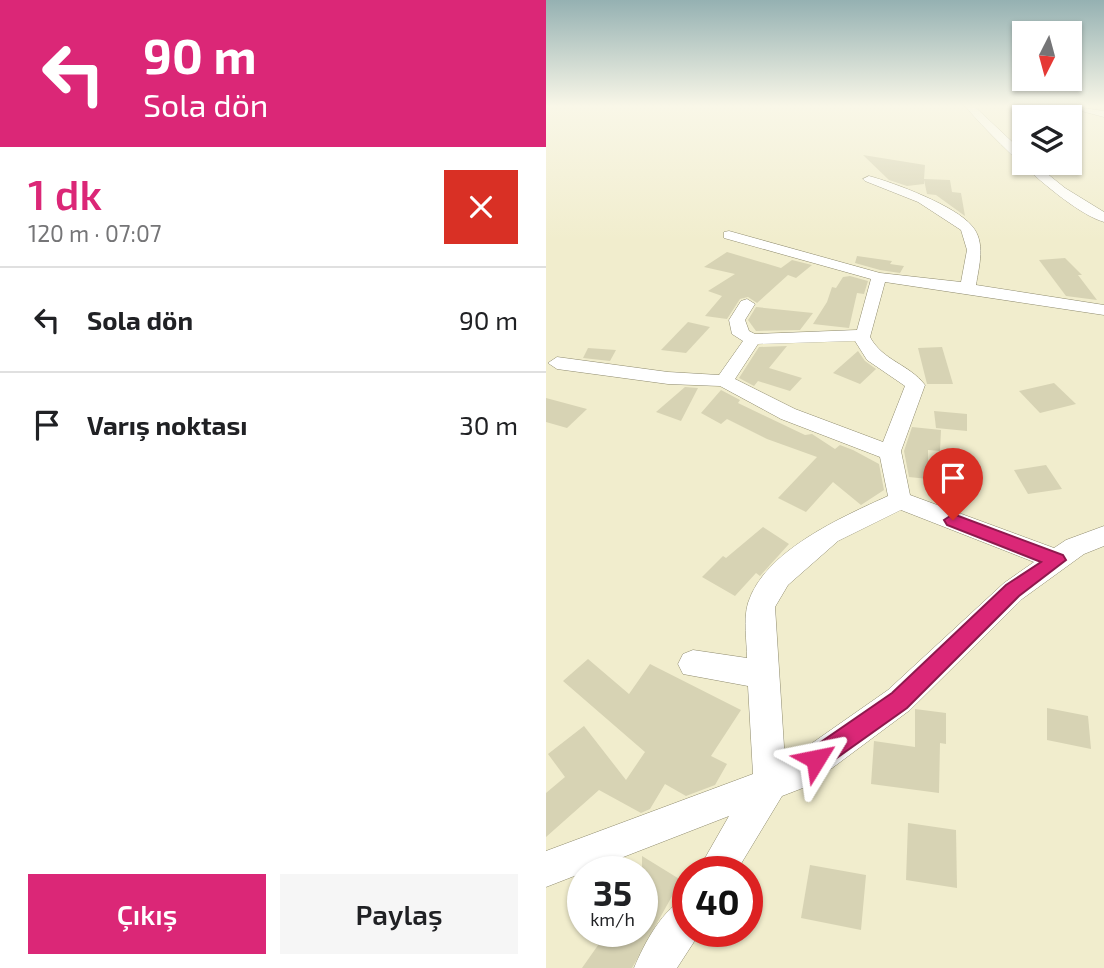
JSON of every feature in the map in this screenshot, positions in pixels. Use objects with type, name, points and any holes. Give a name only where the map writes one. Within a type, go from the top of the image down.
[{"type":"street","points":[[1042,175],[1061,191],[1104,218]]},
{"type":"street","points":[[869,179],[922,199],[967,228],[974,250],[968,288]]},
{"type":"street","points":[[729,235],[879,277],[1104,310]]},
{"type":"street","points":[[747,304],[737,320],[738,327],[741,334],[753,339],[860,336],[865,332],[879,277]]},
{"type":"street","points":[[860,336],[869,356],[908,377],[915,385],[890,452],[900,500]]},
{"type":"street","points":[[724,381],[753,339]]},
{"type":"street","points":[[557,363],[668,378],[724,381],[788,414],[872,448],[890,452]]},
{"type":"street","points":[[725,856],[770,784],[762,674],[761,605],[779,577],[829,534],[900,500],[1057,560]]},
{"type":"street","points":[[546,869],[796,774],[900,700],[1013,591],[1076,547],[1104,536]]},
{"type":"street","points":[[694,664],[762,674]]},
{"type":"street","points":[[654,968],[672,940]]},
{"type":"building","points":[[863,155],[925,165],[924,179],[950,180],[952,192],[961,193],[965,216],[936,195],[927,194],[924,180],[924,184],[907,186],[889,180]]},
{"type":"building","points":[[727,252],[781,268],[792,260],[812,265],[796,278],[788,275],[757,303],[748,297],[740,299],[727,319],[705,316],[722,296],[708,291],[735,274],[704,267]]},
{"type":"building","points":[[857,256],[892,261],[890,264],[904,266],[900,273],[880,270],[855,263]]},
{"type":"building","points":[[1065,258],[1082,275],[1078,275],[1097,300],[1066,296],[1039,260]]},
{"type":"building","points":[[843,277],[868,281],[864,294],[857,293],[849,328],[813,324],[827,302],[832,287],[836,288]]},
{"type":"building","points":[[756,307],[813,313],[800,330],[756,331],[748,320]]},
{"type":"building","points":[[688,322],[710,327],[686,353],[661,350]]},
{"type":"building","points":[[787,346],[769,368],[802,378],[790,391],[758,381],[754,386],[739,378],[759,347]]},
{"type":"building","points":[[942,347],[953,384],[927,384],[918,348]]},
{"type":"building","points":[[588,348],[616,350],[610,361],[583,358]]},
{"type":"building","points":[[858,351],[865,361],[876,369],[860,384],[833,373]]},
{"type":"building","points":[[1054,383],[1076,404],[1040,413],[1019,391]]},
{"type":"building","points":[[685,387],[698,388],[681,421],[656,412]]},
{"type":"building","points":[[721,390],[740,400],[738,403],[805,435],[812,434],[835,449],[840,445],[853,450],[879,464],[884,490],[861,505],[833,482],[806,512],[778,498],[817,457],[767,439],[727,419],[721,424],[701,413]]},
{"type":"building","points":[[546,398],[587,409],[567,428],[546,422]]},
{"type":"building","points":[[934,411],[967,414],[967,431],[936,428]]},
{"type":"building","points":[[912,427],[941,430],[940,451],[928,450],[928,479],[909,477],[904,451]]},
{"type":"building","points":[[1046,465],[1062,489],[1028,494],[1014,470]]},
{"type":"building","points":[[763,527],[789,544],[760,576],[756,573],[735,596],[702,577],[723,556],[726,558]]},
{"type":"building","points":[[588,659],[629,694],[650,664],[741,710],[711,756],[727,764],[715,785],[686,796],[665,784],[650,809],[641,813],[599,790],[546,837],[546,793],[565,777],[548,754],[584,726],[626,780],[645,752],[563,681]]},
{"type":"building","points":[[1047,708],[1088,716],[1091,749],[1047,740]]},
{"type":"building","points":[[915,709],[946,713],[946,744],[940,743],[939,793],[871,784],[874,741],[915,747]]},
{"type":"building","points":[[908,823],[956,830],[957,888],[906,880]]},
{"type":"building","points":[[810,865],[866,875],[861,930],[801,918]]},
{"type":"building","points":[[658,866],[672,874],[672,896],[658,921]]},
{"type":"building","points":[[597,947],[644,947],[632,968],[582,968]]},
{"type":"route","points":[[816,759],[900,700],[1013,591],[1057,560],[953,520]]}]
